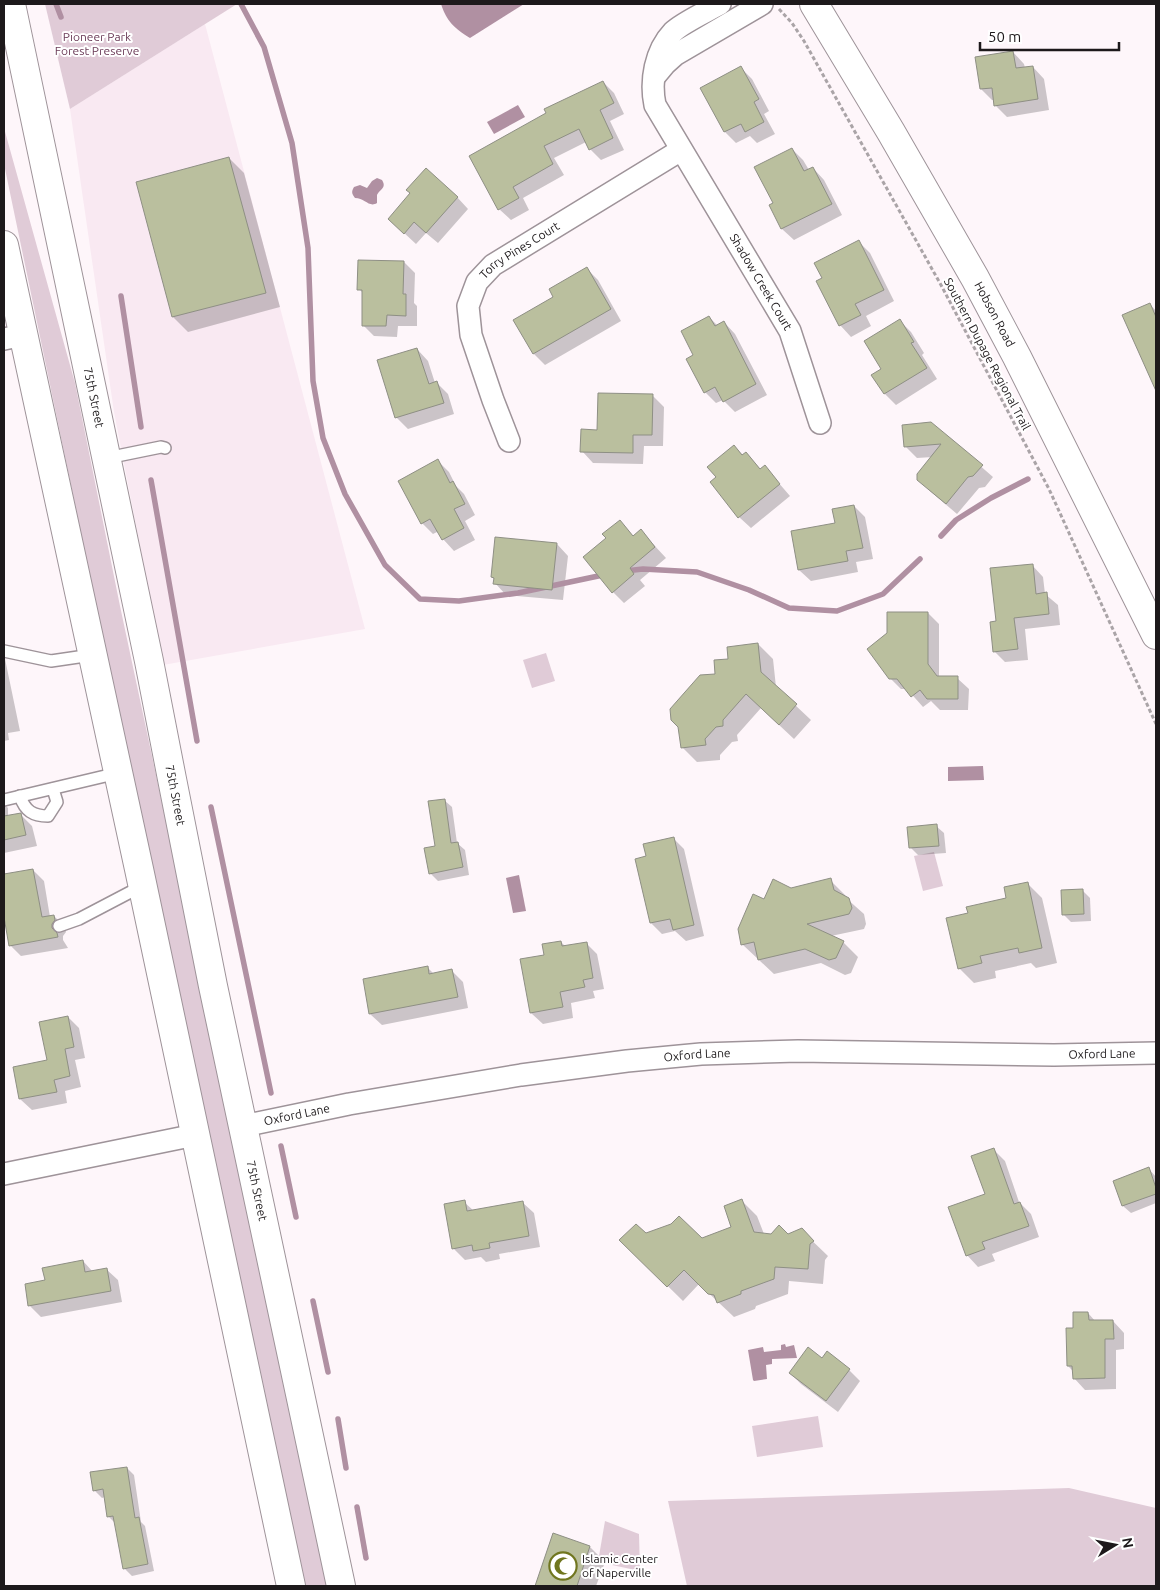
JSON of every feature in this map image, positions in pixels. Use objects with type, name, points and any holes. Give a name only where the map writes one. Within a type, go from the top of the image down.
[{"type":"main road","name":"75th Street","points":[[11,4],[107,458],[243,1126],[341,1586]]},
{"type":"main road","name":"Hobson Road","points":[[814,4],[887,124],[975,278],[1017,356],[1156,635]]},
{"type":"main road","points":[[4,244],[13,337],[92,655],[291,1586]]},
{"type":"street","name":"Shadow Creek Court","points":[[720,4],[674,31],[666,41],[658,57],[654,78],[652,91],[655,105],[790,331],[820,423]]},
{"type":"street","points":[[654,78],[665,64],[676,56],[769,4]]},
{"type":"street","name":"Torry Pines Court","points":[[509,442],[472,335],[468,306],[477,282],[493,265],[682,150]]},
{"type":"street","name":"Oxford Lane","points":[[243,1126],[349,1104],[521,1075],[627,1061],[701,1054],[798,1051],[1054,1055],[1156,1052]]},
{"type":"street","points":[[4,1174],[196,1135]]},
{"type":"lane","points":[[107,458],[161,447],[165,448]]},
{"type":"lane","points":[[4,651],[51,661],[92,655]]},
{"type":"lane","points":[[4,800],[118,773]]},
{"type":"lane","points":[[20,796],[24,807],[37,816],[48,816],[57,802],[53,789]]},
{"type":"lane","points":[[59,926],[79,919],[142,886]]},
{"type":"path","name":"Southern Dupage Regional Trail","points":[[769,4],[792,23],[804,41],[941,285],[1048,489],[1156,724]]},
{"type":"shaded area","points":[[441,4],[524,4],[470,38],[452,24]]},
{"type":"shaded area","points":[[205,24],[365,629],[163,665],[114,412],[70,109]]},
{"type":"shaded area","points":[[518,105],[525,117],[494,134],[487,122]]},
{"type":"shaded area","points":[[377,178],[382,180],[384,185],[377,195],[377,203],[369,204],[362,199],[355,198],[352,193],[354,187],[360,185],[367,188]]},
{"type":"shaded area","points":[[983,766],[984,780],[948,781],[948,767]]},
{"type":"shaded area","points":[[519,875],[526,911],[513,913],[506,878]]},
{"type":"shaded area","points":[[785,1344],[786,1347],[794,1345],[797,1358],[772,1359],[772,1364],[766,1365],[767,1379],[754,1381],[748,1350],[763,1347],[764,1352],[781,1350],[781,1345]]},
{"type":"green space","name":"Pioneer Park Forest Preserve","points":[[45,4],[237,4],[70,109]]},
{"type":"green space","points":[[4,128],[75,383],[120,606],[329,1586],[303,1586],[186,1037],[4,164]]},
{"type":"green space","points":[[546,653],[555,681],[532,688],[523,660]]},
{"type":"green space","points":[[934,852],[943,886],[923,891],[914,856]]},
{"type":"green space","points":[[818,1416],[823,1447],[757,1457],[752,1426]]},
{"type":"green space","points":[[1069,1488],[1156,1508],[1156,1586],[687,1586],[668,1501]]},
{"type":"green space","points":[[605,1521],[639,1534],[640,1571],[598,1562]]},
{"type":"building","points":[[1013,51],[1016,68],[1033,66],[1038,99],[994,106],[992,88],[980,89],[975,57]]},
{"type":"building","points":[[741,66],[759,99],[754,102],[764,122],[745,132],[741,124],[724,132],[700,88]]},
{"type":"building","points":[[603,81],[614,103],[600,110],[613,138],[589,150],[579,129],[544,146],[553,164],[513,187],[519,198],[498,210],[469,156],[546,113],[544,109]]},
{"type":"building","points":[[792,148],[804,171],[813,167],[832,204],[781,229],[769,205],[773,203],[754,167]]},
{"type":"building","points":[[229,157],[266,293],[172,317],[136,182]]},
{"type":"building","points":[[426,168],[458,197],[426,233],[414,222],[404,234],[388,219],[410,193],[406,190]]},
{"type":"building","points":[[859,240],[884,290],[855,304],[861,315],[839,326],[816,281],[822,278],[814,263]]},
{"type":"building","points":[[358,260],[404,261],[403,294],[406,294],[406,316],[387,315],[386,326],[362,326],[362,290],[357,290]]},
{"type":"building","points":[[587,267],[611,309],[533,354],[513,320],[553,297],[549,289]]},
{"type":"building","points":[[1150,303],[1156,317],[1156,391],[1122,315]]},
{"type":"building","points":[[709,316],[715,326],[724,321],[756,384],[723,402],[715,387],[704,393],[686,359],[693,355],[681,331]]},
{"type":"building","points":[[900,319],[914,342],[911,343],[927,368],[884,394],[871,375],[881,369],[864,341]]},
{"type":"building","points":[[417,348],[429,384],[437,381],[444,403],[395,418],[377,360]]},
{"type":"building","points":[[598,393],[653,394],[652,435],[633,435],[633,453],[580,452],[581,429],[597,430]]},
{"type":"building","points":[[931,422],[983,465],[973,476],[968,477],[946,504],[917,480],[917,474],[941,444],[904,447],[902,425]]},
{"type":"building","points":[[734,445],[742,455],[746,452],[760,469],[765,465],[780,484],[738,518],[710,482],[716,477],[707,467]]},
{"type":"building","points":[[438,459],[450,483],[453,481],[465,504],[454,509],[464,528],[442,540],[430,519],[421,524],[398,481]]},
{"type":"building","points":[[854,505],[863,548],[846,551],[848,561],[798,570],[791,531],[835,523],[832,509]]},
{"type":"building","points":[[620,520],[633,536],[641,529],[655,547],[630,568],[634,574],[612,593],[583,557],[606,538],[602,534]]},
{"type":"building","points":[[495,537],[557,543],[552,590],[493,584],[494,578],[491,577]]},
{"type":"building","points":[[1033,564],[1036,594],[1047,592],[1049,614],[1014,618],[1018,649],[993,652],[990,622],[996,621],[990,568]]},
{"type":"building","points":[[887,612],[928,612],[928,664],[937,676],[958,676],[958,699],[927,699],[920,690],[911,697],[897,679],[889,679],[867,649],[887,633]]},
{"type":"building","points":[[758,643],[761,672],[797,704],[779,725],[746,694],[723,720],[723,726],[716,727],[705,739],[706,745],[681,748],[678,727],[671,720],[670,709],[700,675],[715,674],[714,660],[728,659],[727,647]]},
{"type":"building","points":[[445,799],[451,843],[458,842],[463,867],[429,874],[424,848],[435,846],[428,801]]},
{"type":"building","points":[[21,813],[26,835],[4,840],[4,816]]},
{"type":"building","points":[[937,824],[939,846],[909,848],[907,827]]},
{"type":"building","points":[[674,837],[694,925],[673,930],[670,919],[650,923],[635,859],[646,856],[643,844]]},
{"type":"building","points":[[33,869],[42,917],[54,915],[55,920],[52,928],[58,937],[9,946],[4,917],[4,874]]},
{"type":"building","points":[[831,878],[834,890],[849,898],[852,908],[849,914],[807,924],[844,941],[836,958],[829,960],[805,949],[758,960],[754,942],[741,945],[738,929],[753,894],[764,899],[773,879],[791,888]]},
{"type":"building","points":[[1028,882],[1042,948],[1019,953],[1018,948],[980,956],[982,963],[958,969],[946,918],[968,913],[966,907],[1006,898],[1004,887]]},
{"type":"building","points":[[1083,889],[1084,914],[1062,915],[1061,890]]},
{"type":"building","points":[[561,941],[562,946],[587,942],[593,978],[583,980],[585,987],[560,992],[563,1007],[530,1013],[520,959],[544,955],[542,944]]},
{"type":"building","points":[[428,966],[429,974],[452,969],[458,997],[369,1014],[363,979]]},
{"type":"building","points":[[68,1016],[74,1047],[65,1049],[70,1076],[54,1080],[57,1092],[19,1099],[13,1067],[47,1060],[39,1022]]},
{"type":"building","points":[[994,1148],[1014,1204],[1020,1202],[1029,1226],[982,1242],[985,1249],[966,1256],[948,1207],[985,1194],[971,1156]]},
{"type":"building","points":[[1149,1167],[1156,1188],[1156,1194],[1122,1206],[1113,1181]]},
{"type":"building","points":[[742,1199],[754,1232],[771,1234],[779,1225],[788,1234],[802,1228],[814,1241],[810,1244],[808,1269],[775,1267],[774,1279],[741,1291],[741,1294],[717,1303],[714,1295],[708,1294],[684,1270],[667,1287],[619,1240],[636,1224],[646,1233],[671,1224],[679,1216],[702,1238],[731,1227],[724,1206]]},
{"type":"building","points":[[465,1200],[467,1211],[523,1201],[529,1236],[489,1243],[490,1248],[473,1251],[472,1245],[452,1249],[444,1204]]},
{"type":"building","points":[[83,1260],[85,1272],[107,1268],[111,1291],[28,1306],[25,1284],[45,1280],[42,1268]]},
{"type":"building","points":[[1073,1312],[1088,1312],[1089,1320],[1113,1320],[1114,1339],[1105,1339],[1105,1378],[1073,1379],[1072,1366],[1067,1366],[1066,1328],[1073,1328]]},
{"type":"building","points":[[808,1347],[822,1358],[827,1351],[850,1369],[826,1401],[789,1373]]},
{"type":"building","points":[[127,1467],[135,1518],[139,1517],[148,1564],[123,1569],[113,1516],[107,1517],[103,1489],[93,1491],[90,1472]]},
{"type":"building","name":"Islamic Center of Naperville","points":[[553,1533],[590,1546],[577,1586],[535,1586]]},
{"type":"waterway","points":[[56,4],[61,17]]},
{"type":"waterway","points":[[241,4],[264,47],[292,143],[308,248],[313,381],[323,438],[345,494],[385,565],[420,599],[459,601],[518,593],[603,575]]},
{"type":"waterway","points":[[121,296],[141,427]]},
{"type":"waterway","points":[[941,536],[956,520],[991,498],[1028,479]]},
{"type":"waterway","points":[[151,480],[197,741]]},
{"type":"waterway","points":[[625,571],[643,569],[697,572],[749,590],[789,608],[837,611],[883,594],[920,559]]},
{"type":"waterway","points":[[211,807],[271,1093]]},
{"type":"waterway","points":[[281,1146],[296,1217]]},
{"type":"waterway","points":[[313,1301],[328,1372]]},
{"type":"waterway","points":[[338,1419],[346,1468]]},
{"type":"waterway","points":[[357,1507],[366,1558]]},
{"type":"place","name":"Islamic Center of Naperville","points":[[563,1566]]}]
